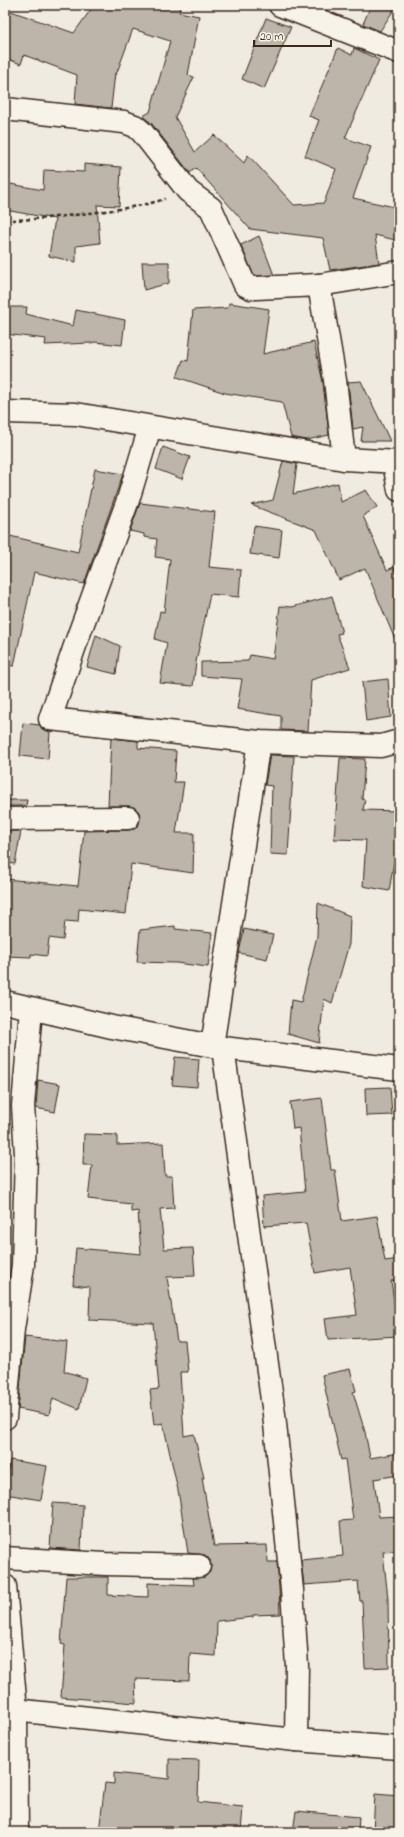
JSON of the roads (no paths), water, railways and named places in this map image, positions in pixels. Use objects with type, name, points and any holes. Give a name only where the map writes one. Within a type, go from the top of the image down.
[{"type":"street","points":[[280,5],[399,52]]},
{"type":"street","points":[[5,109],[124,122],[135,126],[142,132],[188,191],[211,208],[245,284],[251,288],[319,285],[399,272]]},
{"type":"street","points":[[319,285],[335,380],[344,460]]},
{"type":"street","points":[[5,412],[76,414],[344,460],[396,463],[399,490]]},
{"type":"street","points":[[150,427],[128,500],[50,719],[259,742],[381,746],[399,741]]},
{"type":"street","points":[[259,742],[217,1047],[274,1414],[297,1666],[296,1740]]},
{"type":"street","points":[[5,819],[128,818]]},
{"type":"street","points":[[5,1002],[112,1027],[217,1047],[399,1069]]},
{"type":"street","points":[[5,1418],[13,1329],[23,1265],[26,1154],[23,1106],[31,1009]]},
{"type":"street","points":[[5,1558],[105,1564],[199,1566]]},
{"type":"street","points":[[5,1586],[17,1832]]},
{"type":"street","points":[[11,1710],[296,1740],[399,1748]]}]
